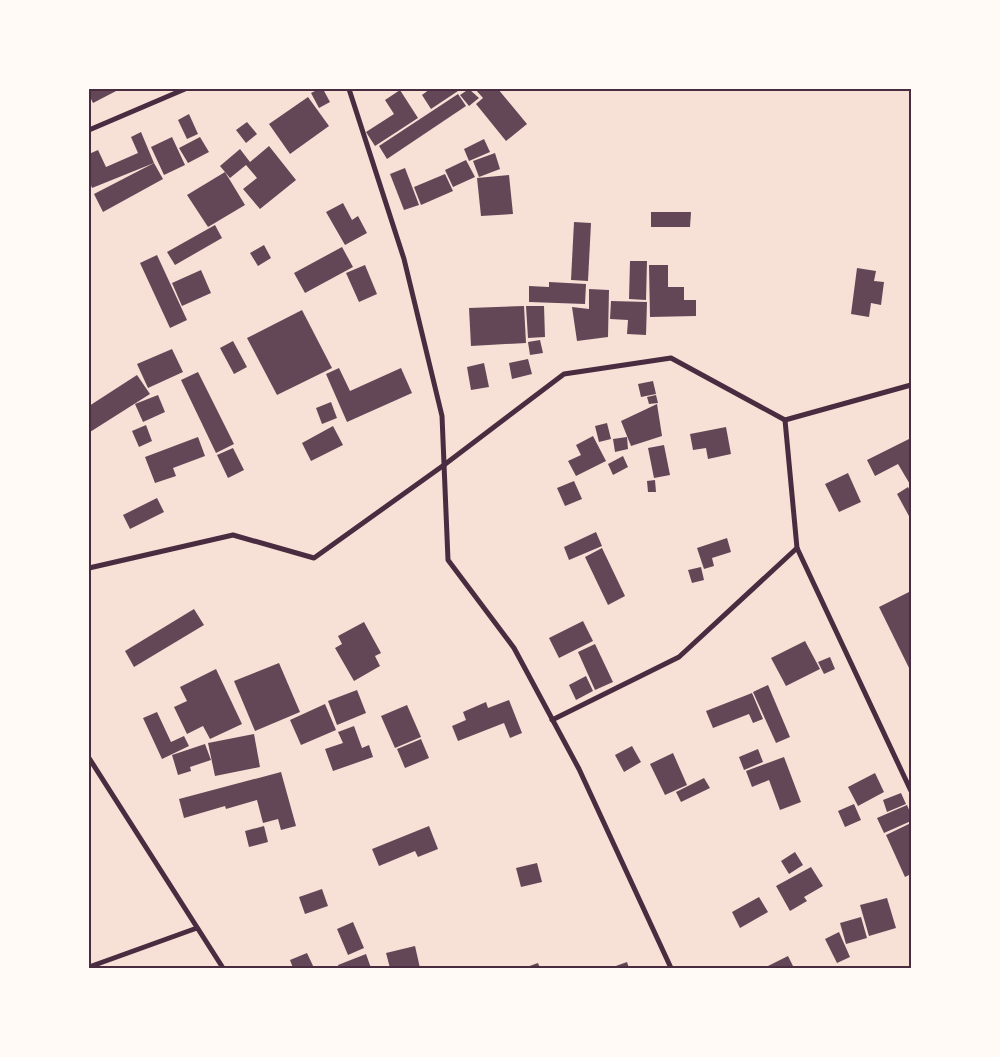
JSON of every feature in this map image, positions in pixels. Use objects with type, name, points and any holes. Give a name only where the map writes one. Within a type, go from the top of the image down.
[{"type":"street","points":[[89,130],[185,89]]},
{"type":"street","points":[[349,89],[404,259],[442,416],[448,560],[514,648],[578,769],[671,968]]},
{"type":"street","points":[[89,568],[233,535],[314,558],[444,466],[564,374],[671,358],[785,420],[911,385]]},
{"type":"street","points":[[785,420],[797,548],[911,792]]},
{"type":"street","points":[[552,720],[679,657],[797,548]]},
{"type":"street","points":[[89,758],[222,968]]},
{"type":"street","points":[[89,966],[197,928]]},
{"type":"building","points":[[89,89],[120,89],[93,103],[89,95]]},
{"type":"building","points":[[323,89],[330,102],[319,108],[311,93]]},
{"type":"building","points":[[430,89],[461,89],[431,109],[422,95]]},
{"type":"building","points":[[469,89],[479,98],[469,106],[460,95]]},
{"type":"building","points":[[475,89],[498,89],[527,124],[506,141],[476,104],[483,98]]},
{"type":"building","points":[[400,90],[418,118],[375,146],[366,132],[394,114],[385,100]]},
{"type":"building","points":[[458,94],[466,106],[387,159],[379,146]]},
{"type":"building","points":[[308,97],[329,126],[290,154],[269,124]]},
{"type":"building","points":[[189,114],[198,134],[187,139],[178,120]]},
{"type":"building","points":[[247,122],[257,134],[246,143],[236,130]]},
{"type":"building","points":[[141,132],[154,163],[92,188],[89,180],[89,154],[98,150],[106,167],[138,153],[131,137]]},
{"type":"building","points":[[172,137],[185,165],[164,175],[151,147]]},
{"type":"building","points":[[200,137],[209,152],[188,163],[179,148]]},
{"type":"building","points":[[484,139],[490,152],[469,161],[464,149]]},
{"type":"building","points":[[269,146],[296,180],[260,209],[243,189],[257,178],[246,165],[230,178],[220,166],[240,149],[250,162]]},
{"type":"building","points":[[495,153],[500,169],[479,177],[473,161]]},
{"type":"building","points":[[466,160],[475,177],[453,187],[445,170]]},
{"type":"building","points":[[154,163],[163,179],[103,212],[94,194]]},
{"type":"building","points":[[405,168],[419,205],[404,210],[390,174]]},
{"type":"building","points":[[225,172],[245,205],[208,227],[187,195]]},
{"type":"building","points":[[445,174],[453,191],[421,205],[414,187]]},
{"type":"building","points":[[509,175],[513,214],[481,216],[477,178]]},
{"type":"building","points":[[343,203],[352,220],[358,216],[367,233],[345,245],[326,212]]},
{"type":"building","points":[[651,212],[691,212],[690,227],[651,227]]},
{"type":"building","points":[[574,222],[591,223],[588,281],[571,280]]},
{"type":"building","points":[[215,225],[222,238],[175,265],[167,252]]},
{"type":"building","points":[[264,245],[271,258],[258,266],[250,253]]},
{"type":"building","points":[[342,247],[353,267],[305,293],[294,273]]},
{"type":"building","points":[[157,255],[187,320],[170,328],[140,263]]},
{"type":"building","points":[[630,261],[647,261],[646,300],[629,299]]},
{"type":"building","points":[[365,265],[377,294],[359,302],[346,273]]},
{"type":"building","points":[[649,265],[668,265],[668,287],[684,287],[684,300],[696,300],[696,316],[650,317]]},
{"type":"building","points":[[857,268],[876,271],[874,281],[884,282],[881,305],[871,303],[869,317],[851,314]]},
{"type":"building","points":[[201,270],[211,293],[182,306],[172,283]]},
{"type":"building","points":[[549,282],[586,284],[585,304],[529,302],[529,286],[549,287]]},
{"type":"building","points":[[589,289],[609,290],[608,337],[577,341],[572,307],[589,309]]},
{"type":"building","points":[[611,301],[647,302],[646,335],[627,334],[628,320],[610,319]]},
{"type":"building","points":[[524,306],[526,343],[471,346],[469,308]]},
{"type":"building","points":[[526,306],[544,306],[545,337],[528,338]]},
{"type":"building","points":[[302,310],[332,368],[277,395],[247,338]]},
{"type":"building","points":[[540,340],[543,353],[530,355],[528,342]]},
{"type":"building","points":[[233,341],[247,367],[234,374],[220,348]]},
{"type":"building","points":[[172,349],[183,372],[148,388],[137,364]]},
{"type":"building","points":[[528,359],[532,374],[512,379],[509,363]]},
{"type":"building","points":[[484,363],[489,387],[471,390],[467,367]]},
{"type":"building","points":[[339,368],[350,391],[401,368],[412,393],[347,422],[326,374]]},
{"type":"building","points":[[198,372],[234,444],[216,453],[181,380]]},
{"type":"building","points":[[137,375],[150,394],[90,432],[89,406]]},
{"type":"building","points":[[653,381],[656,394],[641,397],[638,384]]},
{"type":"building","points":[[158,395],[165,412],[143,422],[135,404]]},
{"type":"building","points":[[656,395],[658,403],[649,404],[647,397]]},
{"type":"building","points":[[331,402],[337,418],[322,424],[316,408]]},
{"type":"building","points":[[657,404],[662,436],[631,446],[621,421]]},
{"type":"building","points":[[607,423],[611,439],[599,442],[595,426]]},
{"type":"building","points":[[146,425],[152,441],[139,447],[132,431]]},
{"type":"building","points":[[333,426],[343,445],[311,461],[302,443]]},
{"type":"building","points":[[726,427],[731,454],[708,459],[706,448],[693,450],[690,434]]},
{"type":"building","points":[[593,436],[606,461],[576,476],[568,461],[581,455],[576,445]]},
{"type":"building","points":[[198,437],[205,456],[173,468],[176,476],[155,483],[145,457]]},
{"type":"building","points":[[627,437],[628,449],[615,452],[613,439]]},
{"type":"building","points":[[911,438],[911,486],[898,464],[875,476],[867,460]]},
{"type":"building","points":[[664,445],[670,475],[654,478],[648,448]]},
{"type":"building","points":[[233,448],[244,470],[228,478],[217,455]]},
{"type":"building","points":[[623,456],[628,467],[613,475],[608,464]]},
{"type":"building","points":[[848,473],[861,502],[839,512],[825,484]]},
{"type":"building","points":[[655,480],[656,492],[648,492],[647,481]]},
{"type":"building","points":[[574,481],[582,499],[565,506],[557,488]]},
{"type":"building","points":[[908,487],[911,493],[910,518],[897,494]]},
{"type":"building","points":[[157,498],[164,512],[130,529],[123,515]]},
{"type":"building","points":[[596,532],[602,546],[569,560],[564,547]]},
{"type":"building","points":[[727,538],[731,552],[712,558],[714,566],[704,569],[697,548]]},
{"type":"building","points":[[602,548],[625,596],[608,605],[585,557]]},
{"type":"building","points":[[701,567],[704,580],[692,583],[688,570]]},
{"type":"building","points":[[911,591],[911,672],[879,607]]},
{"type":"building","points":[[194,609],[204,625],[134,667],[125,651]]},
{"type":"building","points":[[583,621],[593,641],[559,658],[549,638]]},
{"type":"building","points":[[364,622],[381,653],[375,656],[380,666],[354,681],[335,648],[342,644],[338,636]]},
{"type":"building","points":[[805,641],[820,669],[786,686],[771,658]]},
{"type":"building","points":[[595,644],[613,682],[595,690],[578,652]]},
{"type":"building","points":[[830,657],[835,669],[824,674],[818,662]]},
{"type":"building","points":[[279,663],[300,712],[255,731],[234,681]]},
{"type":"building","points":[[216,669],[242,724],[210,739],[203,726],[187,734],[174,707],[187,701],[180,687]]},
{"type":"building","points":[[586,676],[593,691],[576,700],[569,685]]},
{"type":"building","points":[[768,685],[790,737],[776,743],[753,692]]},
{"type":"building","points":[[357,690],[366,713],[337,725],[328,701]]},
{"type":"building","points":[[752,693],[763,719],[753,723],[749,714],[713,728],[706,711]]},
{"type":"building","points":[[509,700],[522,733],[510,738],[504,723],[458,741],[452,726],[466,720],[463,712],[486,702],[488,708]]},
{"type":"building","points":[[325,704],[336,730],[301,745],[290,720]]},
{"type":"building","points":[[407,705],[421,737],[395,748],[381,716]]},
{"type":"building","points":[[157,712],[171,742],[184,736],[189,746],[162,759],[143,718]]},
{"type":"building","points":[[354,726],[362,748],[369,745],[373,757],[333,771],[325,749],[343,743],[338,732]]},
{"type":"building","points":[[254,734],[260,767],[215,776],[208,743]]},
{"type":"building","points":[[421,739],[429,758],[405,768],[397,749]]},
{"type":"building","points":[[205,744],[211,760],[190,767],[191,771],[178,775],[172,755]]},
{"type":"building","points":[[632,746],[641,762],[624,772],[615,755]]},
{"type":"building","points":[[758,749],[763,762],[744,770],[739,757]]},
{"type":"building","points":[[673,753],[687,785],[665,795],[650,764]]},
{"type":"building","points":[[784,757],[801,802],[780,810],[769,780],[752,787],[746,771]]},
{"type":"building","points":[[281,772],[296,826],[281,830],[278,819],[263,823],[257,800],[226,809],[225,806],[184,818],[179,799]]},
{"type":"building","points":[[875,773],[884,792],[858,806],[848,787]]},
{"type":"building","points":[[704,778],[710,788],[681,802],[676,792]]},
{"type":"building","points":[[901,793],[906,804],[887,812],[883,800]]},
{"type":"building","points":[[854,804],[861,820],[845,827],[838,811]]},
{"type":"building","points":[[907,805],[911,814],[911,821],[884,833],[877,818]]},
{"type":"building","points":[[911,823],[911,874],[905,877],[886,835]]},
{"type":"building","points":[[264,826],[268,842],[249,847],[245,831]]},
{"type":"building","points":[[429,826],[438,849],[418,857],[415,851],[379,866],[372,849]]},
{"type":"building","points":[[795,852],[803,865],[789,874],[781,861]]},
{"type":"building","points":[[537,863],[542,882],[521,887],[516,868]]},
{"type":"building","points":[[811,867],[823,886],[804,897],[807,901],[790,911],[776,886]]},
{"type":"building","points":[[322,889],[328,906],[305,914],[299,897]]},
{"type":"building","points":[[759,897],[768,912],[740,928],[732,912]]},
{"type":"building","points":[[887,898],[896,928],[869,936],[860,905]]},
{"type":"building","points":[[861,917],[867,938],[846,944],[840,923]]},
{"type":"building","points":[[353,922],[364,948],[348,955],[337,929]]},
{"type":"building","points":[[839,932],[850,957],[837,963],[825,939]]},
{"type":"building","points":[[415,946],[420,968],[390,968],[386,953]]},
{"type":"building","points":[[307,953],[314,968],[293,968],[290,960]]},
{"type":"building","points":[[366,954],[371,968],[339,968],[338,965]]},
{"type":"building","points":[[788,956],[794,968],[764,968]]},
{"type":"building","points":[[627,962],[629,968],[613,967]]},
{"type":"building","points":[[538,963],[540,968],[524,968]]}]
